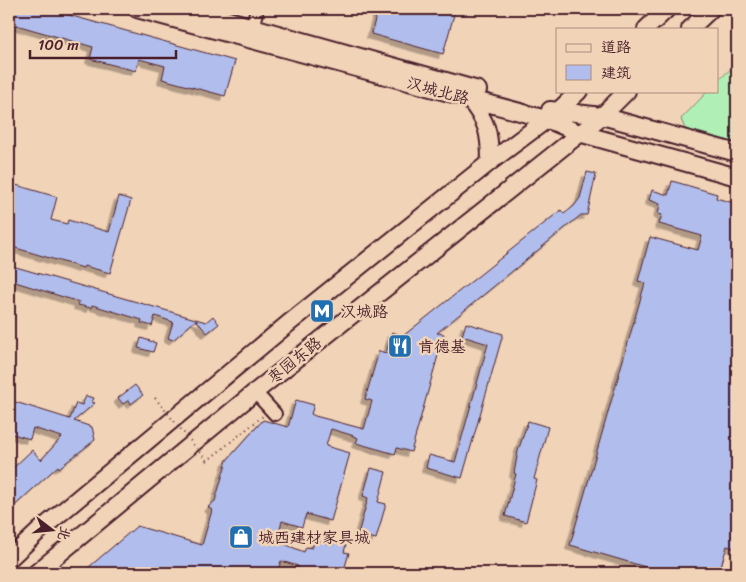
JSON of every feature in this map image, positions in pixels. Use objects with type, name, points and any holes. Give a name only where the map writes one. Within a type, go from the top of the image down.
[{"type":"main road","name":"汉城北路","points":[[136,9],[250,33],[552,115],[579,133],[737,177]]},
{"type":"main road","name":"汉城北路","points":[[189,9],[250,33],[468,98],[552,115],[602,116],[737,153]]},
{"type":"main road","points":[[647,28],[667,9]]},
{"type":"main road","points":[[691,28],[711,9]]},
{"type":"main road","name":"枣园东路","points":[[9,558],[238,364],[490,162],[552,115],[578,92]]},
{"type":"main road","name":"枣园东路","points":[[36,573],[255,392],[602,116],[626,92]]},
{"type":"main road","points":[[468,98],[480,112],[490,137],[490,162]]},
{"type":"street","points":[[250,33],[257,9]]},
{"type":"street","points":[[255,392],[273,412]]},
{"type":"path","points":[[155,398],[207,461],[273,412]]},
{"type":"green space","points":[[737,63],[737,143],[685,129],[681,119],[707,92],[718,92],[718,81]]},
{"type":"building","points":[[9,9],[47,9],[235,61],[225,96],[162,79],[165,66],[139,59],[136,71],[90,59],[93,47],[9,23]]},
{"type":"building","points":[[378,9],[455,11],[443,54],[371,34]]},
{"type":"building","points":[[587,172],[596,174],[587,215],[581,215],[437,333],[444,334],[411,452],[397,448],[395,454],[356,443],[358,438],[331,429],[326,446],[350,453],[331,521],[306,514],[302,527],[282,521],[277,541],[304,552],[306,547],[312,548],[315,540],[333,545],[333,542],[346,545],[344,552],[349,553],[344,570],[339,568],[338,573],[298,573],[298,566],[281,561],[277,573],[82,573],[137,526],[202,545],[212,510],[208,507],[215,501],[227,460],[263,420],[288,427],[296,400],[314,405],[311,414],[315,416],[364,429],[372,401],[365,399],[379,351],[386,353],[392,332],[403,336],[561,210],[564,214],[574,206],[580,198]]},
{"type":"building","points":[[672,181],[717,194],[716,198],[737,204],[737,222],[733,237],[737,239],[737,549],[727,546],[719,573],[666,573],[570,545],[645,283],[638,281],[650,237],[698,250],[702,236],[659,224],[662,215],[658,214],[660,204],[649,200],[652,190],[668,195]]},
{"type":"building","points":[[9,183],[57,197],[51,220],[67,224],[68,220],[109,232],[119,196],[131,200],[110,273],[84,266],[83,268],[9,246]]},
{"type":"building","points":[[9,265],[206,322],[213,316],[219,324],[207,333],[196,320],[173,340],[168,338],[173,322],[155,316],[152,326],[141,323],[142,320],[92,305],[91,308],[78,305],[79,302],[9,280]]},
{"type":"building","points":[[466,323],[503,334],[462,478],[426,468],[429,455],[455,462],[488,344],[462,336]]},
{"type":"building","points":[[141,338],[156,343],[153,352],[138,348]]},
{"type":"building","points":[[135,385],[143,395],[131,404],[129,400],[123,404],[118,398]]},
{"type":"building","points":[[86,396],[94,398],[92,402],[95,403],[74,421],[92,427],[95,440],[59,468],[58,466],[9,511],[9,472],[32,450],[41,460],[62,437],[33,428],[30,439],[9,433],[9,400],[70,419],[76,403],[82,405]]},
{"type":"building","points":[[528,421],[548,427],[534,479],[537,480],[526,522],[505,516],[516,474],[514,473],[518,451]]},
{"type":"building","points":[[371,468],[386,472],[378,502],[386,504],[376,539],[358,534],[368,498],[363,496]]},
{"type":"place","name":"汉城路","points":[[322,311]]},
{"type":"place","name":"肯德基","points":[[400,346]]},
{"type":"place","name":"城西建材家具城","points":[[241,537]]}]
